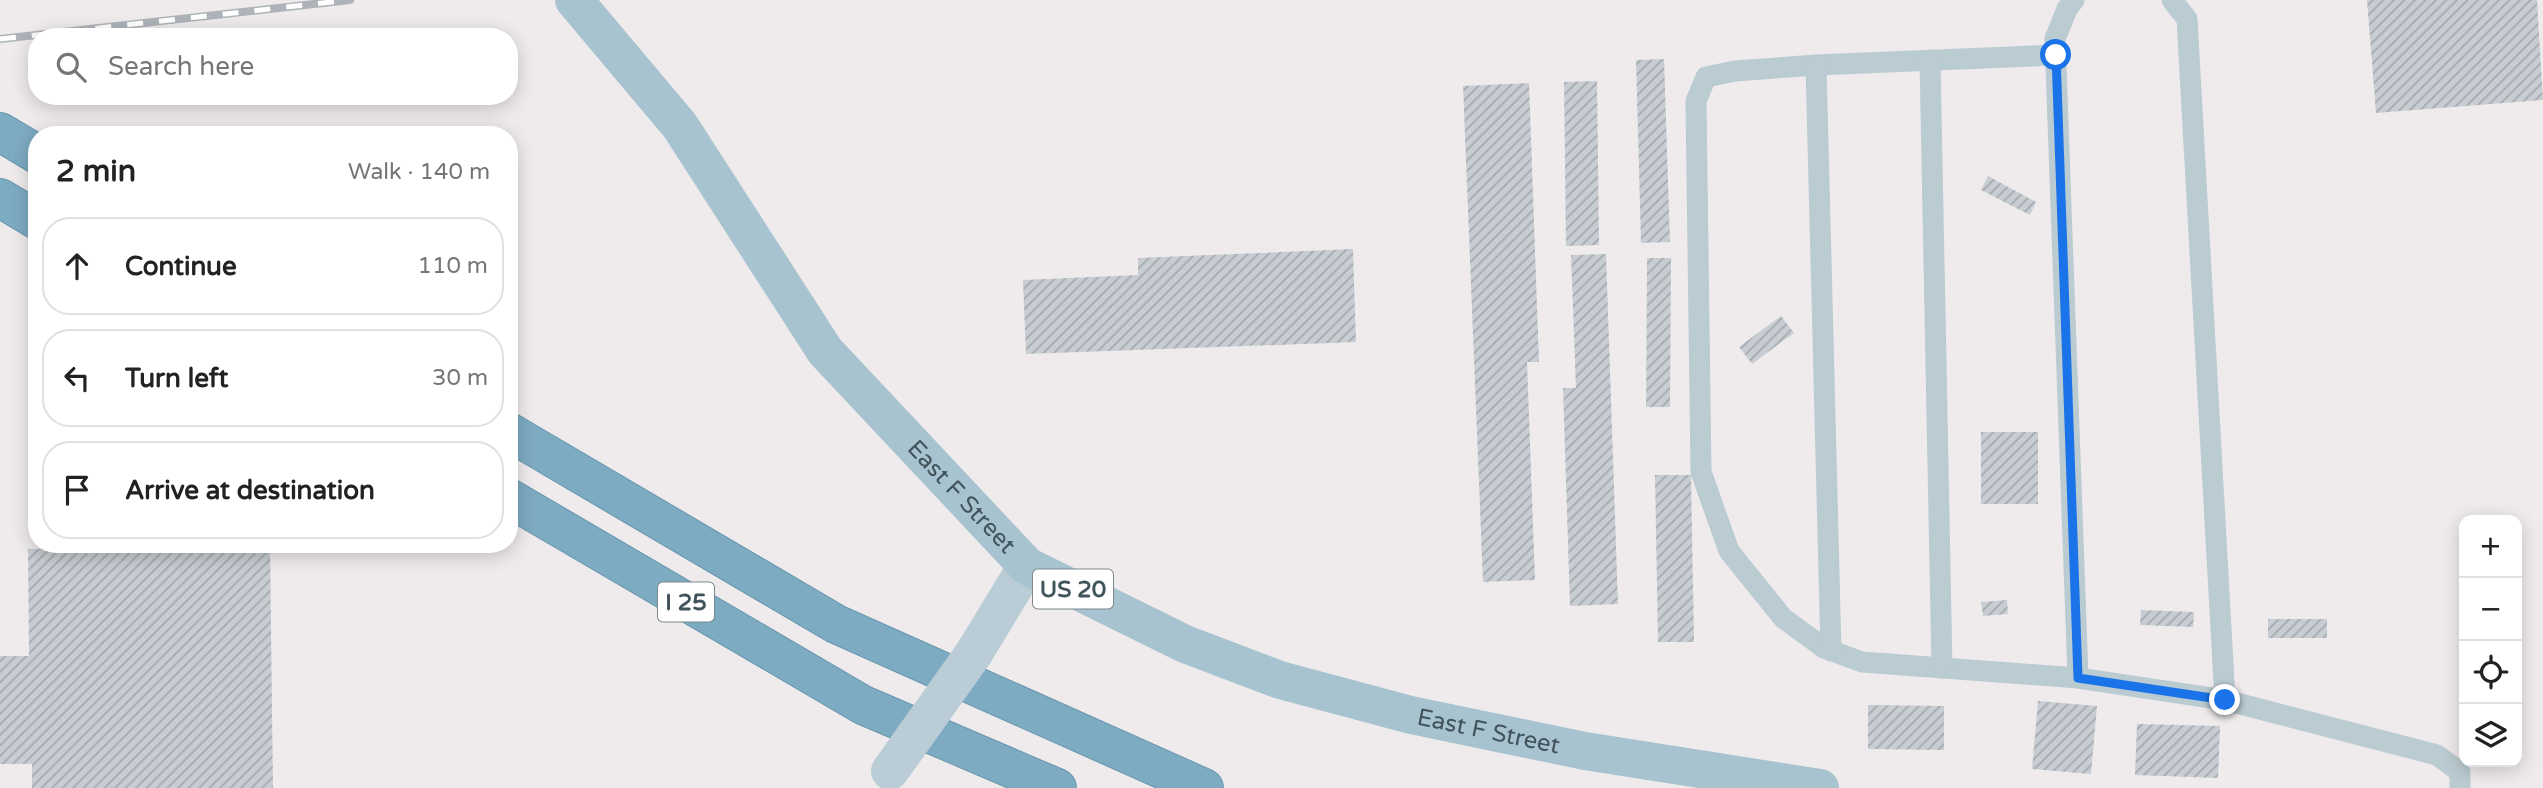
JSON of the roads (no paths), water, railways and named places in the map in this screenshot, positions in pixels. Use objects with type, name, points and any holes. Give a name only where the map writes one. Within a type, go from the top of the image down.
[{"type":"highway","points":[[0,132],[28,149]]},
{"type":"highway","points":[[0,198],[28,215]]},
{"type":"highway","name":"I 25","points":[[518,437],[836,624],[1204,788]]},
{"type":"highway","name":"I 25","points":[[518,503],[863,705],[1057,788]]},
{"type":"main road","name":"East F Street","points":[[574,0],[680,126],[825,351],[1027,566],[1185,644],[1280,680],[1411,715],[1585,751],[1820,788]]},
{"type":"main road","points":[[882,779],[974,653],[1027,566]]},
{"type":"lane","points":[[2074,0],[2067,9],[2055,39],[2078,678]]},
{"type":"lane","points":[[2172,0],[2187,19],[2225,700]]},
{"type":"lane","points":[[2056,55],[1816,65],[1735,71],[1706,77],[1696,102],[1701,472],[1730,551],[1783,618],[1824,648],[1862,662],[2078,678],[2225,700],[2437,755],[2459,772],[2460,788]]},
{"type":"lane","points":[[1930,60],[1942,668]]},
{"type":"lane","points":[[1816,65],[1831,651]]},
{"type":"railway","points":[[99,28],[350,0]]},
{"type":"railway","points":[[0,39],[28,36]]}]
